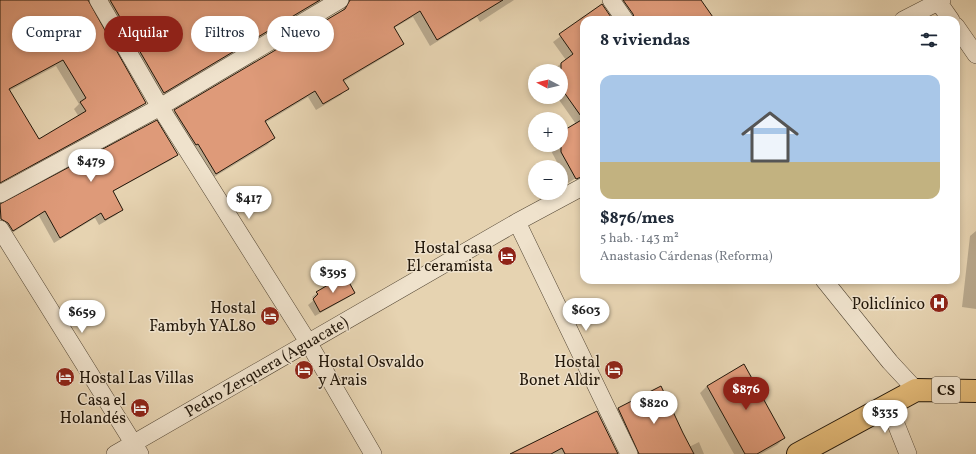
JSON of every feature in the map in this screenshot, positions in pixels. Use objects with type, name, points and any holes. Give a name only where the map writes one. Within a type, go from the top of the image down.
[{"type":"main road","name":"CS","points":[[798,454],[916,390],[976,391]]},
{"type":"street","points":[[98,0],[160,107],[308,342],[373,454]]},
{"type":"street","points":[[0,194],[160,107],[340,0]]},
{"type":"street","points":[[611,0],[622,16]]},
{"type":"street","points":[[911,16],[939,1],[949,16]]},
{"type":"street","points":[[960,32],[976,55]]},
{"type":"street","name":"Pedro Zerquera (Aguacate)","points":[[115,454],[137,448],[308,342],[517,222],[580,188]]},
{"type":"street","points":[[517,222],[629,454]]},
{"type":"street","points":[[0,229],[137,448]]},
{"type":"street","points":[[827,284],[890,362],[916,390]]},
{"type":"street","points":[[888,404],[908,454]]},
{"type":"building","points":[[0,0],[88,0],[104,28],[104,52],[117,52],[146,103],[0,183]],"holes":[[[63,60],[86,98],[80,102],[86,111],[39,139],[9,89]]]},
{"type":"building","points":[[110,0],[320,0],[293,16],[267,16],[267,32],[259,36],[259,16],[191,16],[191,52],[233,52],[164,93],[140,52],[183,52],[183,16],[119,16]]},
{"type":"building","points":[[350,0],[503,0],[437,40],[420,11],[394,27],[404,44],[343,80],[349,89],[323,104],[315,91],[265,121],[275,138],[216,174],[198,144],[196,145],[174,110],[272,52],[334,52],[333,16],[345,9]]},
{"type":"building","points":[[623,0],[701,0],[712,16],[634,16]]},
{"type":"building","points":[[602,4],[610,16],[585,16]]},
{"type":"building","points":[[580,19],[580,115],[568,98],[568,64],[561,64],[573,54],[559,34]]},
{"type":"building","points":[[157,120],[178,155],[113,191],[123,210],[105,220],[101,213],[60,238],[45,211],[13,231],[8,223],[1,219],[0,204]]},
{"type":"building","points":[[580,121],[580,178],[576,179],[568,165],[568,160],[565,160],[561,152],[568,152],[568,128]]},
{"type":"building","points":[[345,275],[355,293],[320,312],[313,299],[318,294],[316,292]]},
{"type":"building","points":[[744,364],[785,438],[757,454],[745,454],[707,386]]},
{"type":"building","points":[[661,386],[694,454],[639,454],[618,408]]},
{"type":"building","points":[[597,411],[618,454],[565,454],[562,448],[551,454],[510,454]]},
{"type":"place","name":"Hostal casa El ceramista","points":[[507,256]]},
{"type":"place","name":"Policlínico","points":[[939,303]]},
{"type":"place","name":"Hostal Fambyh YAL80","points":[[270,316]]},
{"type":"place","name":"Hostal Osvaldo y Arais","points":[[304,370]]},
{"type":"place","name":"Hostal Bonet Aldir","points":[[614,370]]},
{"type":"place","name":"Hostal Las Villas","points":[[65,377]]},
{"type":"place","name":"Casa el Holandés","points":[[140,408]]}]
